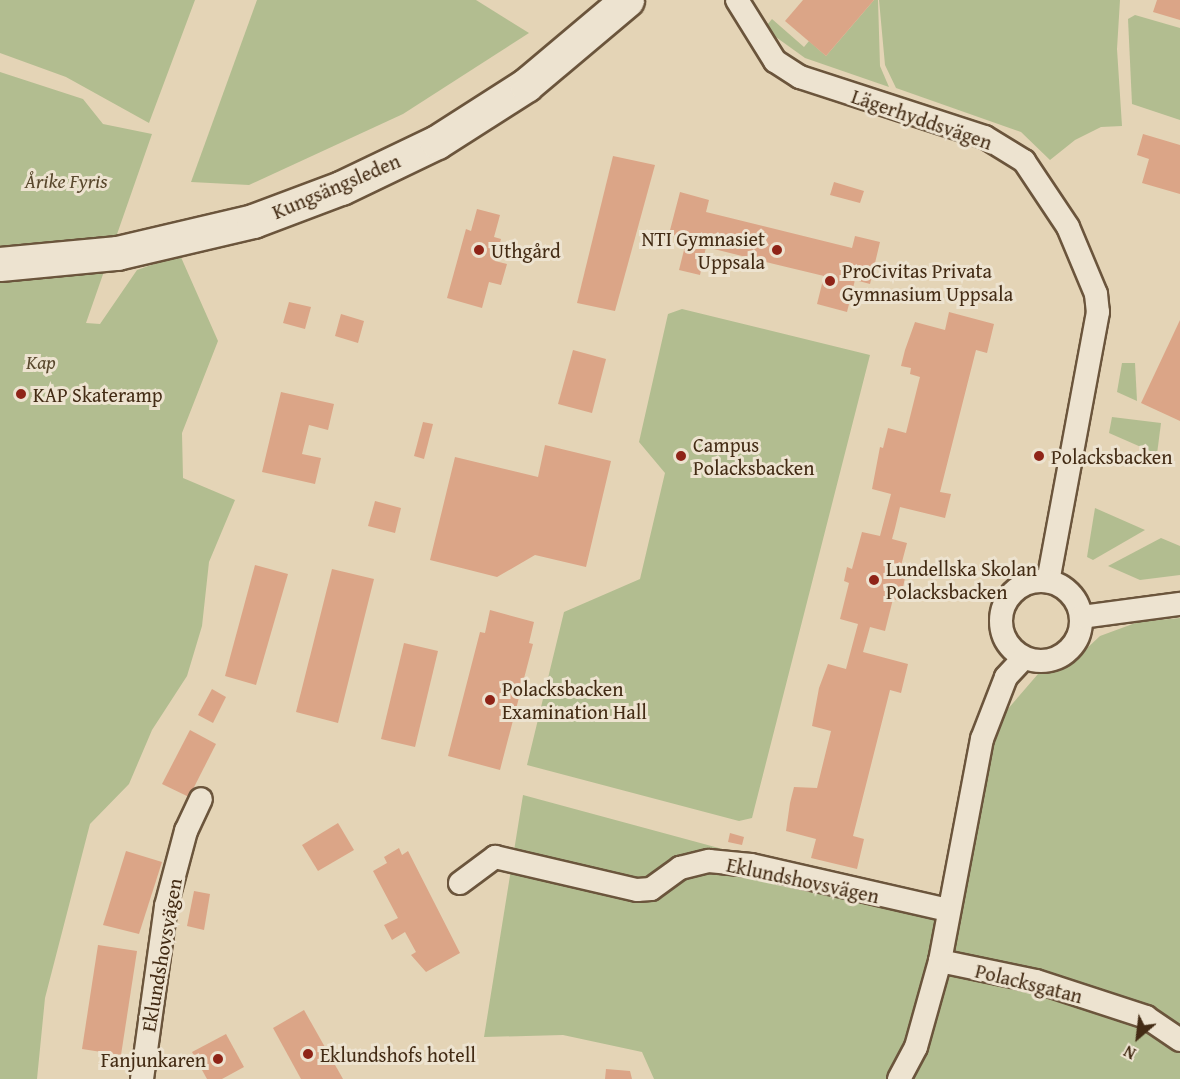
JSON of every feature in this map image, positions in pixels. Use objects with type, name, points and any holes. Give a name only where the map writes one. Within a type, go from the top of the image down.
[{"type":"main road","name":"Kungsängsleden","points":[[0,264],[117,253],[254,221],[341,188],[437,142],[526,85],[627,0]]},
{"type":"street","name":"Lägerhyddsvägen","points":[[739,5],[775,61],[800,77],[985,137],[1024,161],[1068,227],[1096,294],[1098,312],[1048,581]]},
{"type":"street","points":[[1048,581],[1071,594],[1082,617],[1080,632],[1063,655],[1039,662],[1024,658],[1008,646],[1002,633],[1002,607],[1019,586],[1048,581]]},
{"type":"street","points":[[1082,617],[1180,604]]},
{"type":"street","points":[[899,1079],[916,1047],[940,961],[948,910],[992,707],[1006,677],[1024,658]]},
{"type":"street","name":"Eklundshovsvägen","points":[[142,1079],[166,906],[186,831],[201,799]]},
{"type":"street","name":"Eklundshovsvägen","points":[[460,883],[495,857],[637,890],[651,889],[680,868],[709,861],[751,865],[948,910]]},
{"type":"street","name":"Polacksgatan","points":[[940,961],[1036,981],[1165,1026],[1180,1040]]},
{"type":"green space","points":[[0,0],[195,0],[149,123],[66,77],[0,53]]},
{"type":"green space","points":[[257,0],[476,0],[529,33],[403,114],[249,185],[191,182]]},
{"type":"green space","points":[[874,0],[878,0],[880,66],[889,87],[805,58],[773,35],[767,25],[772,19],[804,47],[809,41],[826,56]]},
{"type":"green space","points":[[879,0],[1120,0],[1117,49],[1122,126],[1101,127],[1075,140],[1050,160],[1021,132],[896,88],[885,65]]},
{"type":"green space","points":[[1135,15],[1180,28],[1180,120],[1132,104],[1128,19]]},
{"type":"green space","points":[[0,72],[83,99],[103,124],[152,134],[86,323],[100,324],[137,270],[180,255],[218,341],[182,433],[183,478],[235,500],[209,562],[202,626],[187,676],[152,730],[129,784],[90,824],[45,998],[37,1079],[0,1079]]},
{"type":"green space","points":[[682,309],[870,355],[752,818],[739,821],[527,765],[564,612],[640,579],[665,473],[639,442],[668,314]]},
{"type":"green space","points":[[1122,363],[1135,363],[1137,401],[1117,392]]},
{"type":"green space","points":[[1112,417],[1161,423],[1157,454],[1109,433]]},
{"type":"green space","points":[[1095,508],[1145,530],[1093,560],[1087,557]]},
{"type":"green space","points":[[1161,538],[1180,546],[1180,575],[1140,580],[1108,566]]},
{"type":"green space","points":[[1180,618],[1180,1079],[654,1079],[642,1052],[563,1035],[484,1037],[523,795],[948,910],[982,739],[1038,674],[1068,666],[1100,636],[1138,622]]},
{"type":"building","points":[[803,0],[874,0],[826,56],[785,21]]},
{"type":"building","points":[[1157,0],[1180,0],[1180,20],[1153,12]]},
{"type":"building","points":[[1143,134],[1180,145],[1180,194],[1142,183],[1149,159],[1137,155]]},
{"type":"building","points":[[613,156],[655,165],[615,311],[577,303]]},
{"type":"building","points":[[834,182],[864,191],[860,203],[830,195]]},
{"type":"building","points":[[680,192],[709,200],[706,212],[852,248],[855,236],[880,242],[870,284],[855,280],[847,312],[817,304],[824,276],[706,247],[700,275],[679,270],[687,238],[669,234]]},
{"type":"building","name":"Uthgård","points":[[477,209],[500,215],[494,237],[501,239],[495,261],[507,264],[501,285],[489,282],[482,308],[447,298],[466,229],[471,231]]},
{"type":"building","points":[[289,302],[311,307],[305,329],[283,323]]},
{"type":"building","points":[[949,312],[994,324],[987,353],[976,350],[940,492],[951,494],[945,518],[900,507],[892,539],[907,543],[898,577],[905,578],[900,601],[893,599],[885,631],[870,627],[863,652],[908,664],[901,693],[890,690],[853,836],[864,839],[857,869],[811,858],[816,839],[786,831],[790,803],[794,787],[817,788],[831,731],[812,726],[819,688],[828,664],[846,669],[858,624],[840,619],[849,583],[844,581],[847,567],[852,569],[862,532],[880,536],[891,494],[872,489],[880,447],[883,448],[888,428],[906,433],[920,377],[910,374],[911,368],[901,366],[905,350],[915,322],[945,330]]},
{"type":"building","points":[[341,314],[364,321],[358,343],[335,336]]},
{"type":"building","points":[[1180,320],[1180,421],[1141,403]]},
{"type":"building","points":[[573,350],[606,359],[592,413],[558,404]]},
{"type":"building","points":[[281,392],[334,404],[328,430],[309,425],[302,454],[321,458],[315,484],[262,472]]},
{"type":"building","points":[[423,422],[433,424],[424,459],[414,456]]},
{"type":"building","points":[[545,445],[611,461],[586,567],[535,555],[497,577],[430,560],[455,457],[538,477]]},
{"type":"building","points":[[375,501],[401,508],[395,533],[368,526]]},
{"type":"building","points":[[255,565],[288,574],[256,685],[225,676]]},
{"type":"building","points":[[332,569],[374,579],[338,723],[296,712]]},
{"type":"building","name":"Polacksbacken Examination Hall","points":[[490,610],[534,622],[529,643],[533,644],[500,770],[448,756],[480,632],[485,633]]},
{"type":"building","points":[[404,643],[438,651],[415,747],[381,739]]},
{"type":"building","points":[[212,689],[226,697],[213,723],[198,715]]},
{"type":"building","points":[[190,730],[216,744],[189,797],[162,784]]},
{"type":"building","points":[[338,823],[354,850],[318,871],[302,845]]},
{"type":"building","points":[[730,833],[744,837],[742,845],[728,842]]},
{"type":"building","points":[[399,848],[402,855],[408,851],[460,953],[426,972],[411,955],[416,952],[405,932],[392,940],[384,925],[398,918],[373,871],[387,863],[384,857]]},
{"type":"building","points":[[126,851],[162,862],[139,934],[103,925]]},
{"type":"building","points":[[194,891],[210,894],[204,930],[187,926]]},
{"type":"building","points":[[98,945],[137,951],[121,1055],[82,1049]]},
{"type":"building","name":"Eklundshofs hotell","points":[[304,1010],[343,1079],[301,1079],[273,1028]]},
{"type":"building","name":"Fanjunkaren","points":[[226,1034],[244,1067],[222,1079],[207,1079],[192,1052]]},
{"type":"building","points":[[606,1069],[630,1071],[632,1079],[605,1079]]},
{"type":"place","name":"Uthgård","points":[[479,250]]},
{"type":"place","name":"NTI Gymnasiet Uppsala","points":[[777,250]]},
{"type":"place","name":"ProCivitas Privata Gymnasium Uppsala","points":[[830,281]]},
{"type":"place","name":"KAP Skateramp","points":[[21,394]]},
{"type":"place","name":"Campus Polacksbacken","points":[[681,456]]},
{"type":"place","name":"Polacksbacken","points":[[1039,456]]},
{"type":"place","name":"Lundellska Skolan Polacksbacken","points":[[874,580]]},
{"type":"place","name":"Polacksbacken Examination Hall","points":[[490,700]]},
{"type":"place","name":"Eklundshofs hotell","points":[[308,1054]]},
{"type":"place","name":"Fanjunkaren","points":[[218,1059]]},
{"type":"park label","name":"Årike Fyris","points":[[66,180]]},
{"type":"park label","name":"Kap","points":[[41,361]]}]
